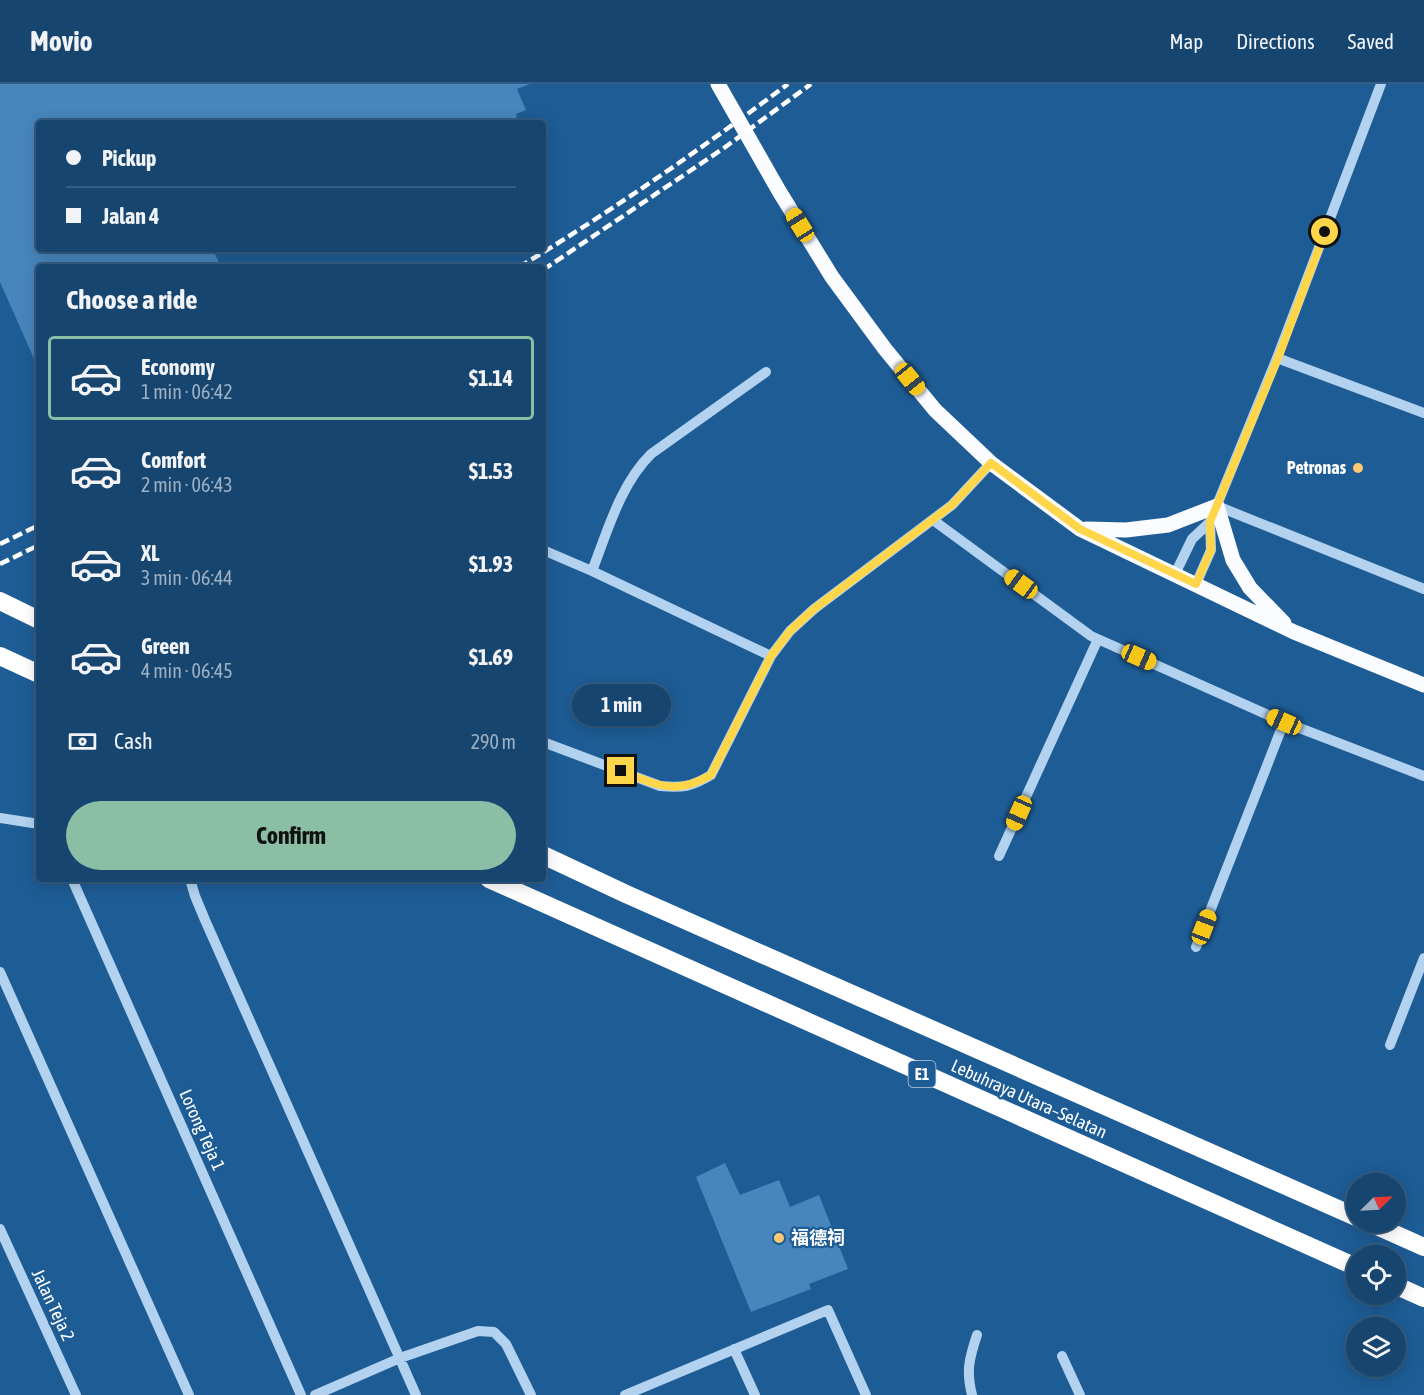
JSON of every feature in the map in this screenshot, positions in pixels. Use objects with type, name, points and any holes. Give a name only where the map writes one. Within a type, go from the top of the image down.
[{"type":"highway","points":[[0,601],[36,619]]},
{"type":"highway","points":[[0,656],[36,673]]},
{"type":"highway","name":"Lebuhraya Utara–Selatan","points":[[546,856],[626,894],[1346,1213]]},
{"type":"highway","name":"Lebuhraya Utara–Selatan","points":[[496,882],[1346,1264]]},
{"type":"highway","points":[[1393,1233],[1424,1247]]},
{"type":"highway","points":[[1406,1290],[1424,1298]]},
{"type":"main road","points":[[718,84],[779,191],[832,277],[885,349],[935,410],[991,463],[1080,529],[1294,632],[1424,686]]},
{"type":"main road","points":[[1080,529],[1126,530],[1168,525],[1217,506],[1233,560],[1250,588],[1294,632]]},
{"type":"street","points":[[1175,574],[1192,539],[1210,522],[1217,506],[1278,358],[1381,84]]},
{"type":"street","points":[[1278,358],[1424,413]]},
{"type":"street","points":[[592,571],[624,490],[642,463],[651,454],[766,372]]},
{"type":"street","points":[[546,743],[660,786],[677,787],[694,784],[711,775],[771,656],[790,631],[814,609],[933,520],[959,498],[991,463]]},
{"type":"street","points":[[1217,506],[1424,589]]},
{"type":"street","points":[[933,520],[1091,636],[1284,722],[1424,776]]},
{"type":"street","points":[[1196,584],[1211,550],[1210,522]]},
{"type":"street","points":[[546,551],[771,656]]},
{"type":"street","points":[[999,856],[1098,639]]},
{"type":"street","points":[[1196,947],[1284,722]]},
{"type":"street","points":[[0,818],[36,824]]},
{"type":"street","name":"Lorong Teja 1","points":[[73,882],[301,1395]]},
{"type":"street","points":[[191,882],[205,920],[416,1395]]},
{"type":"street","points":[[1390,1045],[1424,958]]},
{"type":"street","points":[[0,972],[189,1395]]},
{"type":"street","name":"Jalan Teja 2","points":[[0,1229],[76,1395]]},
{"type":"street","points":[[625,1395],[642,1392],[734,1349],[828,1310],[866,1395]]},
{"type":"street","points":[[315,1395],[399,1358],[478,1331],[494,1332],[506,1344],[531,1395]]},
{"type":"street","points":[[972,1395],[968,1361],[977,1335]]},
{"type":"street","points":[[734,1349],[755,1395]]},
{"type":"street","points":[[1062,1356],[1080,1395]]},
{"type":"building","points":[[0,84],[530,84],[517,89],[526,110],[516,114],[517,120],[36,120],[36,252],[220,252],[215,254],[220,264],[36,264],[36,363],[0,282]]},
{"type":"building","name":"福德祠","points":[[725,1163],[740,1195],[779,1180],[790,1207],[819,1195],[848,1269],[809,1284],[811,1289],[751,1312],[696,1177]]},
{"type":"railway","points":[[546,250],[656,179],[788,84]]},
{"type":"railway","points":[[546,268],[724,148],[811,84]]},
{"type":"railway","points":[[524,264],[543,252]]},
{"type":"railway","points":[[0,544],[36,526]]},
{"type":"railway","points":[[0,564],[36,546]]},
{"type":"place","name":"Petronas","points":[[1358,468]]},
{"type":"place","name":"福德祠","points":[[779,1238]]},
{"type":"route","points":[[621,771],[660,786],[677,787],[694,784],[711,775],[771,656],[790,631],[814,609],[952,505],[991,463],[1080,529],[1196,584],[1211,550],[1210,522],[1278,358],[1325,232]]}]
